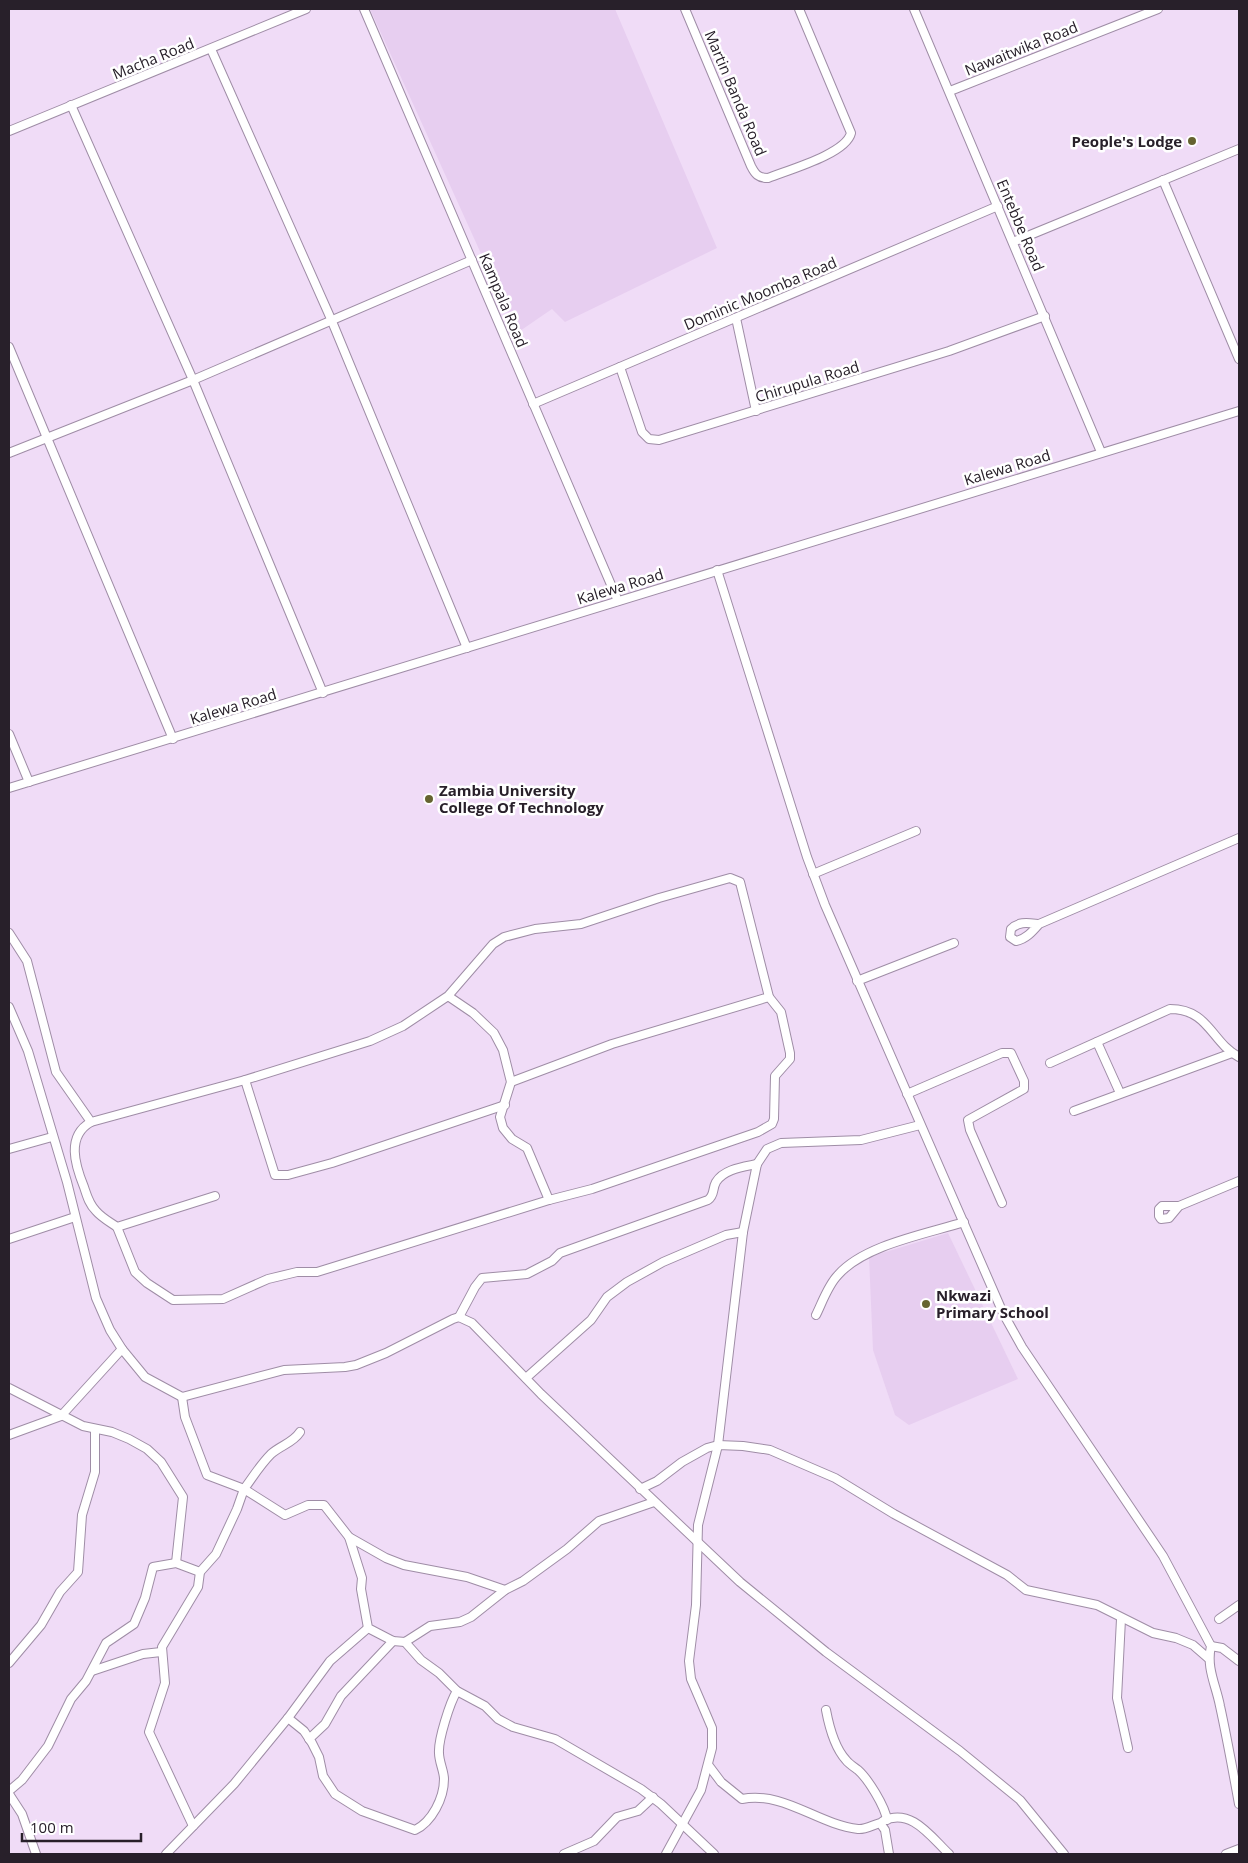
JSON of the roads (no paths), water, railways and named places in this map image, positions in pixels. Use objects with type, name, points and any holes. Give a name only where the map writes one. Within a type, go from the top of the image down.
[{"type":"street","name":"Macha Road","points":[[9,131],[306,9]]},
{"type":"street","name":"Kampala Road","points":[[364,9],[618,601]]},
{"type":"street","name":"Martin Banda Road","points":[[685,9],[755,174],[761,178],[768,178],[838,150],[850,140],[850,126],[799,9]]},
{"type":"street","name":"Nawaitwika Road","points":[[950,91],[1158,9]]},
{"type":"street","name":"Entebbe Road","points":[[917,10],[1101,452]]},
{"type":"street","points":[[211,49],[331,319],[467,648]]},
{"type":"street","points":[[71,105],[193,380],[323,693]]},
{"type":"street","points":[[1013,242],[1239,149]]},
{"type":"street","points":[[1163,180],[1239,359]]},
{"type":"street","name":"Dominic Moomba Road","points":[[533,404],[998,206]]},
{"type":"street","points":[[9,453],[47,436],[193,380],[331,319],[472,260]]},
{"type":"street","name":"Chirupula Road","points":[[620,367],[642,432],[649,439],[659,440],[949,351],[1045,316]]},
{"type":"street","points":[[736,318],[756,411]]},
{"type":"street","points":[[9,347],[173,739]]},
{"type":"street","name":"Kalewa Road","points":[[9,788],[1239,411]]},
{"type":"street","points":[[717,570],[814,874],[857,981],[1003,1313],[1022,1347],[1158,1548],[1179,1583],[1211,1646],[1208,1658],[1239,1804]]},
{"type":"street","points":[[9,734],[29,782]]},
{"type":"street","points":[[814,874],[916,831]]},
{"type":"street","points":[[1039,924],[1239,838]]},
{"type":"street","points":[[730,878],[740,882],[769,997],[781,1012],[790,1059],[775,1076],[776,1110],[772,1124],[758,1132],[592,1189],[549,1200],[316,1272],[268,1278],[223,1299],[206,1301],[173,1300],[147,1283],[136,1272],[117,1227],[103,1218],[89,1203],[74,1157],[78,1134],[82,1127],[92,1122],[245,1080],[370,1041],[403,1026],[448,996],[493,944],[504,937],[535,929],[581,924],[659,898],[730,878]]},
{"type":"street","points":[[9,933],[27,961],[56,1072],[92,1122]]},
{"type":"street","points":[[857,981],[954,943]]},
{"type":"street","points":[[448,996],[473,1013],[494,1033],[503,1050],[511,1082],[500,1117],[503,1128],[512,1139],[526,1148],[549,1200]]},
{"type":"street","points":[[511,1082],[612,1044],[769,997]]},
{"type":"street","points":[[9,1007],[28,1051],[76,1217],[96,1298],[110,1330],[122,1349],[145,1377],[182,1397],[284,1370],[356,1365],[386,1353],[459,1318],[475,1286],[482,1278],[527,1274],[552,1261],[560,1253],[708,1200],[713,1195],[717,1182],[723,1175],[732,1170],[757,1164]]},
{"type":"street","points":[[1050,1063],[1160,1012],[1180,1009],[1197,1015],[1206,1022],[1236,1055],[1120,1093],[1074,1111]]},
{"type":"street","points":[[1097,1042],[1120,1093]]},
{"type":"street","points":[[907,1094],[1002,1053],[1011,1052],[1024,1080],[1024,1089],[968,1120],[970,1130],[1002,1203]]},
{"type":"street","points":[[245,1080],[275,1175],[288,1175],[339,1161],[505,1105]]},
{"type":"street","points":[[666,1854],[697,1798],[709,1766],[712,1728],[692,1679],[688,1661],[696,1605],[698,1525],[718,1445],[743,1232],[757,1164],[767,1149],[781,1143],[861,1140],[920,1125]]},
{"type":"street","points":[[9,1148],[52,1137]]},
{"type":"street","points":[[1179,1206],[1239,1181]]},
{"type":"street","points":[[117,1227],[215,1196]]},
{"type":"street","points":[[9,1239],[76,1217]]},
{"type":"street","points":[[816,1315],[836,1276],[852,1261],[881,1248],[964,1222]]},
{"type":"street","points":[[526,1378],[591,1320],[607,1297],[628,1282],[663,1262],[726,1235],[743,1232]]},
{"type":"street","points":[[459,1318],[472,1323],[640,1489],[697,1542],[797,1629],[953,1745],[1020,1800],[1064,1854]]},
{"type":"street","points":[[9,1435],[61,1416],[122,1349]]},
{"type":"street","points":[[9,1388],[61,1416],[95,1430],[112,1432],[147,1449],[161,1462],[183,1497],[176,1563]]},
{"type":"street","points":[[182,1397],[185,1417],[207,1475],[244,1489],[285,1515],[308,1506],[324,1505],[349,1537],[386,1558],[404,1565],[466,1577],[505,1590]]},
{"type":"street","points":[[9,1663],[41,1625],[60,1592],[78,1572],[82,1515],[95,1472],[95,1430]]},
{"type":"street","points":[[193,1826],[149,1732],[164,1683],[161,1652],[167,1636],[198,1587],[200,1572],[216,1554],[249,1478],[268,1457],[300,1432]]},
{"type":"street","points":[[640,1489],[658,1481],[696,1453],[718,1445],[770,1450],[835,1478],[894,1514],[1006,1575],[1026,1590],[1098,1605],[1122,1619],[1153,1633],[1176,1638],[1193,1645],[1208,1658]]},
{"type":"street","points":[[368,1628],[393,1641],[405,1642],[430,1626],[460,1622],[471,1617],[505,1590],[523,1581],[567,1549],[599,1521],[654,1502]]},
{"type":"street","points":[[349,1537],[351,1550],[362,1578],[361,1589],[368,1628]]},
{"type":"street","points":[[36,1854],[22,1814],[9,1793],[22,1780],[48,1746],[71,1699],[92,1671],[106,1643],[134,1624],[145,1598],[153,1567],[176,1563],[200,1572]]},
{"type":"street","points":[[1219,1619],[1239,1605]]},
{"type":"street","points":[[1122,1619],[1117,1698],[1128,1748]]},
{"type":"street","points":[[166,1854],[234,1784],[288,1718],[330,1661],[368,1628]]},
{"type":"street","points":[[309,1739],[325,1724],[340,1696],[393,1641]]},
{"type":"street","points":[[405,1642],[421,1660],[439,1673],[457,1691],[485,1706],[498,1719],[513,1727],[555,1739],[616,1773],[653,1797],[682,1822],[714,1854]]},
{"type":"street","points":[[1211,1646],[1222,1648],[1239,1661]]},
{"type":"street","points":[[92,1671],[143,1654],[161,1652]]},
{"type":"street","points":[[288,1718],[304,1731],[309,1739],[319,1757],[323,1776],[335,1794],[362,1811],[415,1830],[426,1824],[443,1791],[444,1778],[439,1754],[440,1737],[457,1691]]},
{"type":"street","points":[[826,1710],[829,1726],[846,1760],[860,1771],[883,1806],[889,1854]]},
{"type":"street","points":[[709,1766],[721,1782],[742,1799],[755,1796],[780,1801],[859,1830],[894,1817],[911,1819],[949,1854]]},
{"type":"street","points":[[564,1854],[594,1841],[604,1833],[613,1820],[638,1811],[653,1797]]},
{"type":"street","points":[[1226,1854],[1239,1849]]},
{"type":"place","name":"People's Lodge","points":[[1192,141]]},
{"type":"place","name":"Zambia University College Of Technology","points":[[429,799]]},
{"type":"place","name":"Nkwazi Primary School","points":[[926,1304]]}]
